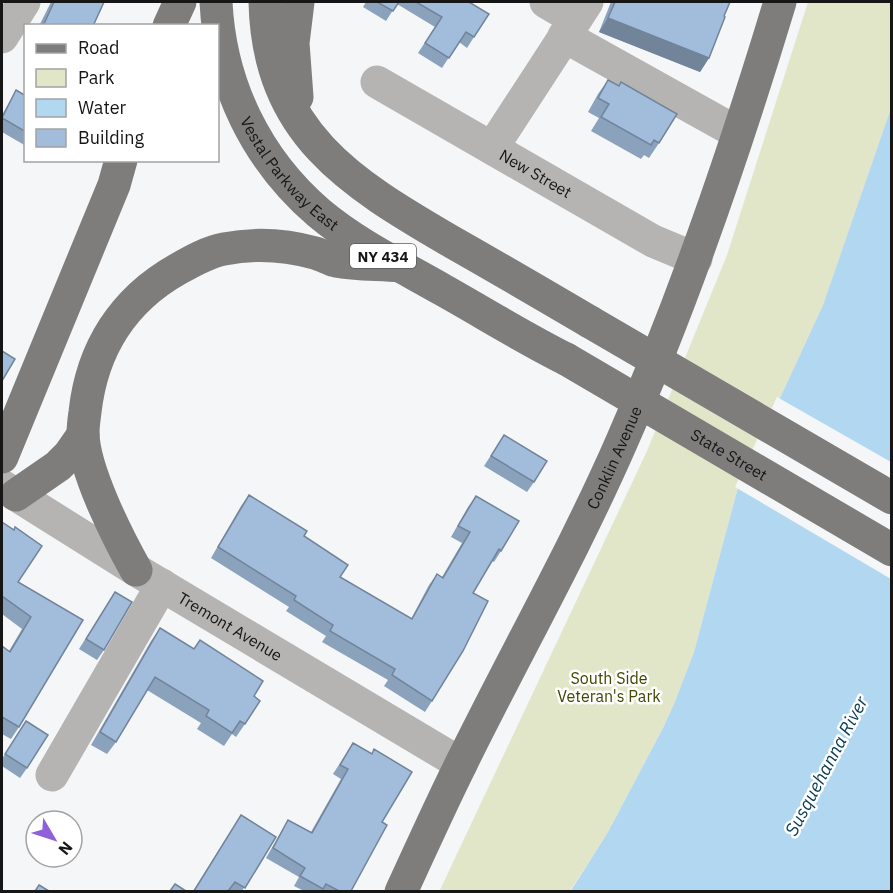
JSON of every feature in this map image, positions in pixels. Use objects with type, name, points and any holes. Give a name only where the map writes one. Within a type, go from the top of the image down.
[{"type":"main road","points":[[171,24],[180,2]]},
{"type":"main road","name":"Vestal Parkway East","points":[[216,2],[218,24]]},
{"type":"main road","name":"NY 434","points":[[265,2],[268,40],[275,72],[286,100],[327,157],[366,188],[397,210],[891,498]]},
{"type":"main road","points":[[298,2],[293,43],[294,80],[299,119]]},
{"type":"main road","name":"Conklin Avenue","points":[[401,891],[460,764],[592,506],[650,375],[696,259],[777,8]]},
{"type":"main road","name":"Vestal Parkway East","points":[[219,29],[225,65],[240,108],[261,145],[289,184],[321,214],[350,235],[525,338],[566,359]]},
{"type":"main road","points":[[2,457],[114,185],[120,162]]},
{"type":"main road","points":[[149,577],[122,544],[88,462],[83,435],[92,373],[101,348],[113,329],[155,283],[191,262],[223,249],[270,246],[316,254],[336,261],[400,266]]},
{"type":"main road","name":"State Street","points":[[566,359],[891,550]]},
{"type":"main road","points":[[9,490],[58,466],[83,435]]},
{"type":"street","points":[[2,37],[24,2]]},
{"type":"street","points":[[546,2],[575,19],[738,133]]},
{"type":"street","points":[[492,148],[575,19]]},
{"type":"street","name":"New Street","points":[[377,81],[653,241],[696,259]]},
{"type":"street","name":"Tremont Avenue","points":[[9,490],[460,764]]},
{"type":"street","points":[[52,775],[149,577]]},
{"type":"green space","name":"South Side Veteran's Park","points":[[808,2],[891,2],[891,108],[823,305],[737,491],[694,652],[674,704],[608,832],[570,891],[439,892],[647,451],[727,255]]},
{"type":"water","name":"Susquehanna River","points":[[891,108],[891,891],[570,892],[608,832],[674,704],[694,652],[737,491],[823,305]]},
{"type":"pier","points":[[777,397],[891,462],[891,579],[735,487]]},
{"type":"building","points":[[54,2],[104,2],[94,24],[44,24]]},
{"type":"building","points":[[377,2],[399,2],[393,11]]},
{"type":"building","points":[[416,2],[469,2],[489,14],[474,37],[466,32],[449,58],[425,43],[442,17]]},
{"type":"building","points":[[615,2],[730,2],[709,58],[608,18]]},
{"type":"building","points":[[608,80],[619,86],[621,82],[677,114],[659,143],[654,140],[651,145],[601,117],[609,104],[598,98]]},
{"type":"building","points":[[16,90],[24,95],[24,131],[2,118]]},
{"type":"building","points":[[2,351],[15,359],[2,381]]},
{"type":"building","points":[[504,435],[547,461],[534,482],[491,456]]},
{"type":"building","points":[[249,495],[307,531],[304,536],[348,565],[340,577],[412,619],[437,574],[443,578],[470,532],[458,526],[476,496],[519,521],[473,593],[488,601],[463,651],[432,701],[392,675],[395,669],[330,631],[333,625],[294,600],[296,596],[218,547]]},
{"type":"building","points":[[2,522],[14,530],[15,527],[42,546],[18,582],[83,620],[19,727],[2,717],[2,646],[10,652],[31,617],[2,596]]},
{"type":"building","points":[[115,592],[132,602],[104,650],[86,639]]},
{"type":"building","points":[[160,628],[194,649],[200,640],[263,681],[254,696],[260,701],[245,724],[240,721],[232,733],[206,716],[209,710],[155,677],[116,742],[100,732]]},
{"type":"building","points":[[26,721],[48,735],[27,768],[5,754]]},
{"type":"building","points":[[353,743],[372,754],[374,749],[412,772],[382,822],[387,825],[351,891],[339,891],[326,884],[323,889],[300,876],[305,868],[273,848],[288,820],[312,833],[348,769],[340,765]]},
{"type":"building","points":[[241,815],[276,837],[245,888],[235,882],[228,891],[194,891]]},
{"type":"building","points":[[175,884],[186,891],[170,891]]},
{"type":"building","points":[[39,885],[49,891],[35,891]]}]
